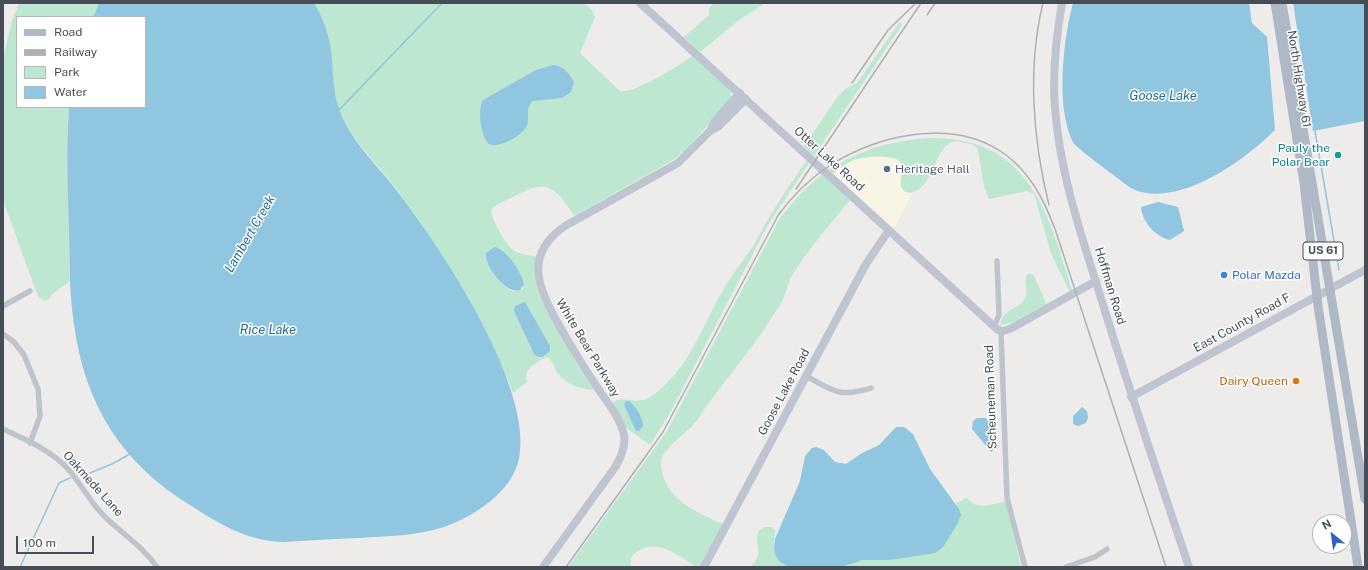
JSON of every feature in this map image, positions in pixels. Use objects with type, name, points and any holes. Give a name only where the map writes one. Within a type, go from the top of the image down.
[{"type":"main road","name":"North Highway 61","points":[[1275,3],[1304,183],[1317,296]]},
{"type":"main road","name":"US 61","points":[[1282,3],[1365,499]]},
{"type":"main road","name":"US 61","points":[[1317,296],[1358,567]]},
{"type":"street","name":"Otter Lake Road","points":[[640,3],[997,329]]},
{"type":"street","name":"Hoffman Road","points":[[1062,3],[1056,46],[1054,84],[1057,131],[1067,180],[1131,397],[1188,567]]},
{"type":"street","name":"White Bear Parkway","points":[[543,567],[616,466],[620,459],[624,443],[624,435],[617,418],[580,362],[544,297],[538,274],[542,253],[548,241],[561,229],[673,166],[686,156],[710,131],[715,122],[743,96]]},
{"type":"street","name":"Goose Lake Road","points":[[704,567],[868,259],[889,230]]},
{"type":"street","points":[[997,261],[999,315],[997,329]]},
{"type":"street","name":"East County Road F","points":[[1131,397],[1365,270]]},
{"type":"street","name":"Scheuneman Road","points":[[1025,567],[1007,498],[997,329],[1010,330],[1096,281]]},
{"type":"street","points":[[3,306],[30,291]]},
{"type":"street","points":[[3,334],[14,342],[24,355],[38,389],[40,398],[40,416],[30,442]]},
{"type":"street","points":[[806,376],[841,394],[857,393],[871,388]]},
{"type":"street","name":"Oakmede Lane","points":[[3,429],[49,453],[67,468],[99,511],[145,552],[157,567]]},
{"type":"street","points":[[1066,567],[1095,557],[1107,549]]},
{"type":"shaded area","points":[[942,138],[894,228],[829,170],[841,163]]},
{"type":"green space","points":[[19,3],[99,3],[93,16],[16,16],[16,108],[69,108],[68,184],[70,281],[45,301],[38,297],[3,200],[3,59],[11,24]]},
{"type":"green space","points":[[314,3],[584,3],[592,10],[595,17],[580,53],[620,91],[626,91],[645,84],[668,72],[692,56],[730,90],[732,97],[689,147],[675,159],[574,216],[556,192],[550,188],[543,187],[535,187],[499,204],[491,210],[496,226],[508,244],[515,251],[537,257],[534,275],[539,296],[576,363],[594,390],[585,389],[570,384],[557,373],[551,360],[547,357],[531,366],[526,377],[527,382],[513,393],[477,314],[447,263],[398,191],[355,138],[343,119],[334,88],[331,55],[326,30]],"holes":[[[486,257],[511,261],[523,281],[523,289],[512,291],[504,285],[493,271]]]},
{"type":"green space","points":[[714,3],[765,3],[738,21],[700,52],[684,37],[709,15],[709,8]]},
{"type":"green space","points":[[899,23],[902,23],[902,25],[814,156],[804,146],[836,99],[845,89],[857,83]]},
{"type":"green space","points":[[934,138],[967,142],[993,151],[1014,166],[1030,186],[1043,208],[1054,234],[1072,290],[1069,291],[1051,253],[1034,194],[1027,191],[989,199],[984,187],[978,150],[973,145],[954,142],[944,147],[926,181],[920,188],[913,192],[905,192],[901,187],[902,171],[900,162],[897,159],[871,157],[858,159],[833,173],[829,170],[854,156],[879,146],[906,140]]},
{"type":"green space","points":[[807,160],[809,163],[768,225],[670,413],[650,445],[625,427],[613,402],[618,400],[645,400],[664,386],[675,374],[694,346],[726,285],[752,248],[765,224]]},
{"type":"green space","points":[[822,174],[850,200],[799,264],[791,278],[782,301],[753,344],[696,421],[668,448],[662,459],[661,464],[663,476],[674,495],[692,509],[723,524],[700,567],[696,567],[668,550],[653,546],[638,551],[634,554],[631,560],[631,567],[568,567],[667,431],[780,218],[801,193]]},
{"type":"green space","points":[[1028,273],[1034,275],[1046,304],[1012,323],[1000,325],[1005,315],[1019,305],[1025,298],[1026,276]]},
{"type":"green space","points":[[967,498],[975,504],[985,506],[1006,501],[1021,567],[751,567],[758,555],[757,535],[761,529],[766,527],[771,527],[775,530],[774,545],[958,505],[956,503]]},
{"type":"water","name":"Rice Lake","points":[[99,3],[314,3],[328,35],[336,96],[343,120],[362,148],[391,184],[437,247],[480,319],[499,358],[512,395],[520,429],[519,459],[515,471],[508,482],[490,502],[479,510],[455,523],[423,532],[359,538],[285,542],[272,541],[248,536],[225,526],[204,514],[168,490],[146,472],[127,452],[111,430],[98,407],[87,381],[79,354],[72,313],[70,290],[68,171],[69,108],[146,108],[146,16],[93,16]]},
{"type":"water","name":"Goose Lake","points":[[1073,3],[1249,3],[1252,23],[1267,37],[1275,130],[1246,155],[1229,167],[1191,187],[1172,192],[1153,194],[1131,188],[1074,144],[1068,130],[1064,113],[1063,75],[1066,36]]},
{"type":"water","points":[[1293,3],[1365,3],[1365,121],[1313,131]]},
{"type":"water","points":[[553,65],[563,68],[570,76],[574,83],[571,92],[562,98],[533,101],[528,109],[527,125],[521,133],[505,143],[499,145],[489,144],[482,129],[480,116],[481,104],[483,100],[536,70]]},
{"type":"water","points":[[1158,202],[1178,207],[1184,231],[1170,240],[1159,236],[1150,228],[1142,212],[1141,207]]},
{"type":"water","points":[[495,247],[504,252],[517,268],[524,284],[520,290],[509,288],[492,272],[486,259],[486,253]]},
{"type":"water","points":[[525,302],[550,346],[550,351],[542,357],[538,357],[534,354],[514,311],[515,306]]},
{"type":"water","points":[[626,401],[632,403],[637,409],[643,423],[643,426],[639,431],[636,431],[624,405]]},
{"type":"water","points":[[1082,407],[1087,411],[1088,418],[1086,423],[1078,426],[1073,424],[1073,416]]},
{"type":"water","points":[[977,418],[986,418],[993,430],[995,448],[991,452],[972,429],[973,421]]},
{"type":"water","points":[[896,427],[904,427],[913,434],[930,469],[959,509],[961,515],[958,523],[943,547],[935,553],[890,560],[862,560],[842,567],[789,567],[780,562],[774,550],[775,539],[800,481],[805,456],[812,448],[816,447],[824,450],[835,462],[846,464],[862,453],[879,445]]},
{"type":"waterway","name":"Lambert Creek","points":[[338,111],[442,3]]},
{"type":"waterway","points":[[1315,131],[1339,270]]},
{"type":"waterway","name":"Lambert Creek","points":[[85,475],[112,464],[130,454]]},
{"type":"waterway","points":[[20,567],[59,483],[70,478]]},
{"type":"railway","points":[[852,83],[888,30],[916,3]]},
{"type":"railway","points":[[796,189],[921,3]]},
{"type":"railway","points":[[927,15],[935,3]]},
{"type":"railway","points":[[1043,3],[1035,53],[1034,104],[1039,156],[1049,205]]},
{"type":"railway","points":[[777,217],[800,189],[829,166],[870,145],[893,138],[917,134],[941,133],[964,136],[986,143],[1015,162],[1036,188],[1055,229],[1166,567]]},
{"type":"railway","points":[[566,567],[663,432],[780,212]]},
{"type":"place","name":"Pauly the Polar Bear","points":[[1338,155]]},
{"type":"place","name":"Heritage Hall","points":[[887,169]]},
{"type":"place","name":"Polar Mazda","points":[[1224,275]]},
{"type":"place","name":"Dairy Queen","points":[[1296,381]]}]
